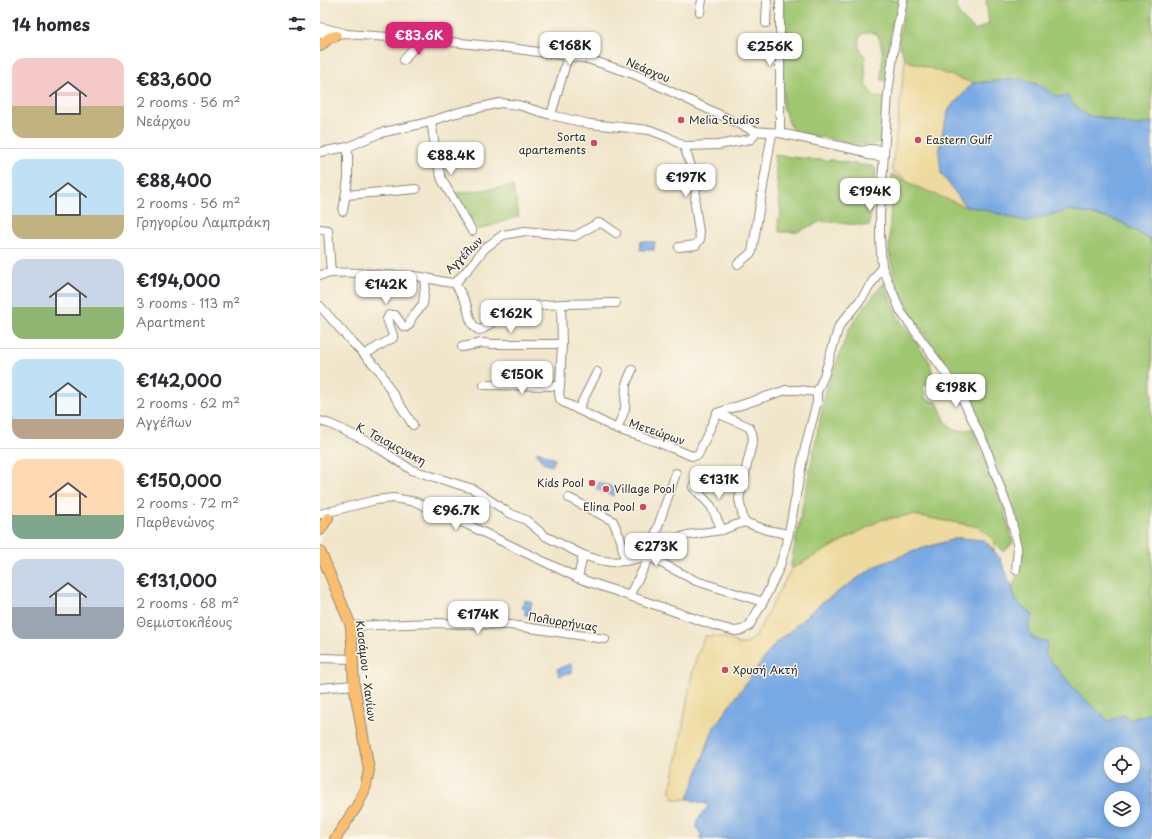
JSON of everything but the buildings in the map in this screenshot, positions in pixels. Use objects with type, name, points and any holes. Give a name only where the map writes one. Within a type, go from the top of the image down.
[{"type":"main road","points":[[320,46],[336,33]]},
{"type":"main road","points":[[320,530],[323,518]]},
{"type":"main road","name":"Κισσάμου - Χανίων","points":[[320,551],[324,570],[351,626],[354,685],[369,770],[365,789],[357,806],[335,839]]},
{"type":"street","points":[[700,12],[702,0]]},
{"type":"street","points":[[766,23],[767,0]]},
{"type":"street","points":[[738,264],[752,252],[776,133],[780,0]]},
{"type":"street","points":[[903,0],[890,71],[881,153],[880,239],[882,267],[900,312],[946,374],[965,404],[986,448],[1009,511],[1018,547],[1016,570]]},
{"type":"street","points":[[320,27],[336,33]]},
{"type":"street","points":[[320,34],[336,33]]},
{"type":"street","name":"Νεάρχου","points":[[336,33],[510,48],[588,59],[636,75],[754,131],[776,133],[862,151],[868,154],[881,153]]},
{"type":"street","points":[[398,38],[405,46],[406,55],[404,60],[421,40]]},
{"type":"street","points":[[552,115],[568,56]]},
{"type":"street","points":[[320,152],[348,147],[380,133],[500,103],[518,105],[590,124],[650,130],[668,137],[684,146],[718,145],[751,139],[754,135],[754,131]]},
{"type":"street","points":[[431,121],[438,166],[442,180],[472,231]]},
{"type":"street","points":[[679,247],[696,244],[700,239],[695,204],[695,181],[684,146]]},
{"type":"street","points":[[344,211],[348,179],[348,147]]},
{"type":"street","points":[[346,195],[416,189]]},
{"type":"street","name":"Αγγέλων","points":[[320,275],[331,273],[363,273],[426,278],[444,283],[455,283],[485,248],[503,235],[525,231],[575,236],[598,223],[603,224],[616,234]]},
{"type":"street","points":[[320,230],[328,230],[331,273]]},
{"type":"street","points":[[323,518],[342,509],[367,501],[384,498],[416,502],[468,525],[578,578],[686,616],[735,631],[742,630],[749,626],[763,602],[780,566],[805,448],[817,402],[817,392],[824,376],[839,326],[862,298],[882,267]]},
{"type":"street","points":[[365,354],[393,338],[387,319],[389,315],[395,315],[403,326],[406,327],[409,325],[412,318],[423,304],[426,278]]},
{"type":"street","points":[[455,283],[466,305],[469,317],[478,330],[483,329],[510,309],[518,307],[561,304],[616,303]]},
{"type":"street","name":"Μετεώρων","points":[[561,304],[562,344],[559,393],[560,399],[563,402],[617,430],[657,442],[692,456],[698,455],[717,413]]},
{"type":"street","points":[[320,306],[380,371],[413,425]]},
{"type":"street","points":[[462,346],[482,343],[562,344]]},
{"type":"street","points":[[617,430],[625,408],[626,384],[632,370]]},
{"type":"street","points":[[578,410],[597,372]]},
{"type":"street","points":[[484,385],[560,386]]},
{"type":"street","points":[[717,413],[786,390],[817,392]]},
{"type":"street","points":[[717,413],[749,428],[752,433],[752,445],[739,499],[744,522]]},
{"type":"street","name":"Κ. Τσισμςνακη","points":[[320,421],[369,442],[412,470],[473,489],[509,513],[526,520],[545,536],[583,555],[598,560],[612,562],[648,556]]},
{"type":"street","points":[[629,596],[643,573],[676,473]]},
{"type":"street","points":[[693,487],[712,506],[722,530]]},
{"type":"street","points":[[569,498],[613,521],[621,540],[625,561]]},
{"type":"street","points":[[651,546],[688,535],[722,530],[744,522],[767,530],[788,534]]},
{"type":"street","points":[[578,578],[583,555]]},
{"type":"street","points":[[648,556],[696,581],[763,602]]},
{"type":"street","name":"Πολυρρήνιας","points":[[351,626],[434,623],[510,625],[605,639]]},
{"type":"street","points":[[320,658],[353,659]]},
{"type":"street","points":[[320,688],[354,685]]},
{"type":"green space","points":[[783,0],[899,0],[899,5],[891,30],[886,81],[881,80],[882,50],[880,39],[877,34],[870,32],[862,34],[859,39],[859,47],[865,57],[866,86],[874,96],[885,98],[882,138],[875,144],[864,145],[798,133],[791,128],[783,107]]},
{"type":"green space","points":[[907,0],[956,0],[959,15],[975,30],[989,24],[986,0],[1152,0],[1152,122],[1135,126],[1101,117],[1087,116],[1072,103],[1057,97],[1041,86],[1022,79],[973,83],[905,60],[898,41]]},
{"type":"green space","points":[[774,155],[828,161],[833,160],[873,166],[876,169],[869,226],[821,221],[797,232],[779,232],[778,219],[781,214]]},
{"type":"green space","points":[[892,174],[913,185],[966,207],[978,208],[1025,221],[1071,210],[1119,221],[1150,240],[1152,244],[1152,713],[1132,720],[1123,715],[1109,722],[1076,691],[1045,654],[1047,642],[1032,638],[1028,627],[1033,615],[1016,601],[1012,587],[1023,555],[1015,513],[985,435],[949,368],[916,323],[896,284],[889,252]]},
{"type":"green space","points":[[513,186],[519,216],[478,230],[473,219],[467,221],[451,194]]},
{"type":"green space","points":[[884,283],[898,317],[930,362],[933,376],[923,388],[926,400],[937,402],[946,422],[956,431],[973,429],[1004,509],[1013,543],[1004,552],[979,527],[912,515],[881,520],[791,569],[825,394],[849,329],[867,303]]},
{"type":"sand","name":"Eastern Gulf","points":[[905,60],[973,83],[949,109],[939,151],[941,173],[966,207],[913,185],[892,170]]},
{"type":"sand","name":"Χρυσή Ακτή","points":[[912,515],[979,527],[995,542],[994,550],[984,540],[958,538],[914,551],[874,567],[819,605],[773,646],[714,727],[688,799],[679,800],[673,798],[670,792],[692,673],[705,636],[722,637],[738,644],[746,644],[755,637],[791,569],[881,520]]},
{"type":"water","points":[[1022,79],[1041,86],[1057,97],[1068,96],[1072,103],[1087,116],[1101,117],[1135,126],[1152,122],[1152,244],[1150,240],[1119,221],[1071,210],[1025,221],[978,208],[966,207],[941,173],[939,151],[949,109],[973,83]]},
{"type":"water","points":[[641,241],[655,242],[654,250],[640,250]]},
{"type":"water","points":[[538,451],[555,459],[552,466],[545,464],[536,455]]},
{"type":"water","name":"Village Pool","points":[[599,482],[615,488],[613,496],[596,489]]},
{"type":"water","points":[[958,538],[984,540],[1000,558],[1016,601],[1033,615],[1028,627],[1032,638],[1048,642],[1045,654],[1076,691],[1109,721],[1123,715],[1132,720],[1152,713],[1152,839],[700,839],[701,834],[696,829],[697,820],[709,805],[688,799],[714,727],[773,646],[819,605],[874,567],[914,551]]},
{"type":"water","points":[[525,600],[532,603],[529,616],[524,614],[526,610],[521,607]]},
{"type":"water","points":[[570,664],[573,666],[572,672],[559,676],[557,669]]},
{"type":"place","name":"Melia Studios","points":[[681,120]]},
{"type":"place","name":"Eastern Gulf","points":[[918,140]]},
{"type":"place","name":"Sorta apartements","points":[[594,143]]},
{"type":"place","name":"Kids Pool","points":[[592,483]]},
{"type":"place","name":"Village Pool","points":[[606,489]]},
{"type":"place","name":"Elina Pool","points":[[643,507]]},
{"type":"place","name":"Χρυσή Ακτή","points":[[725,670]]}]
